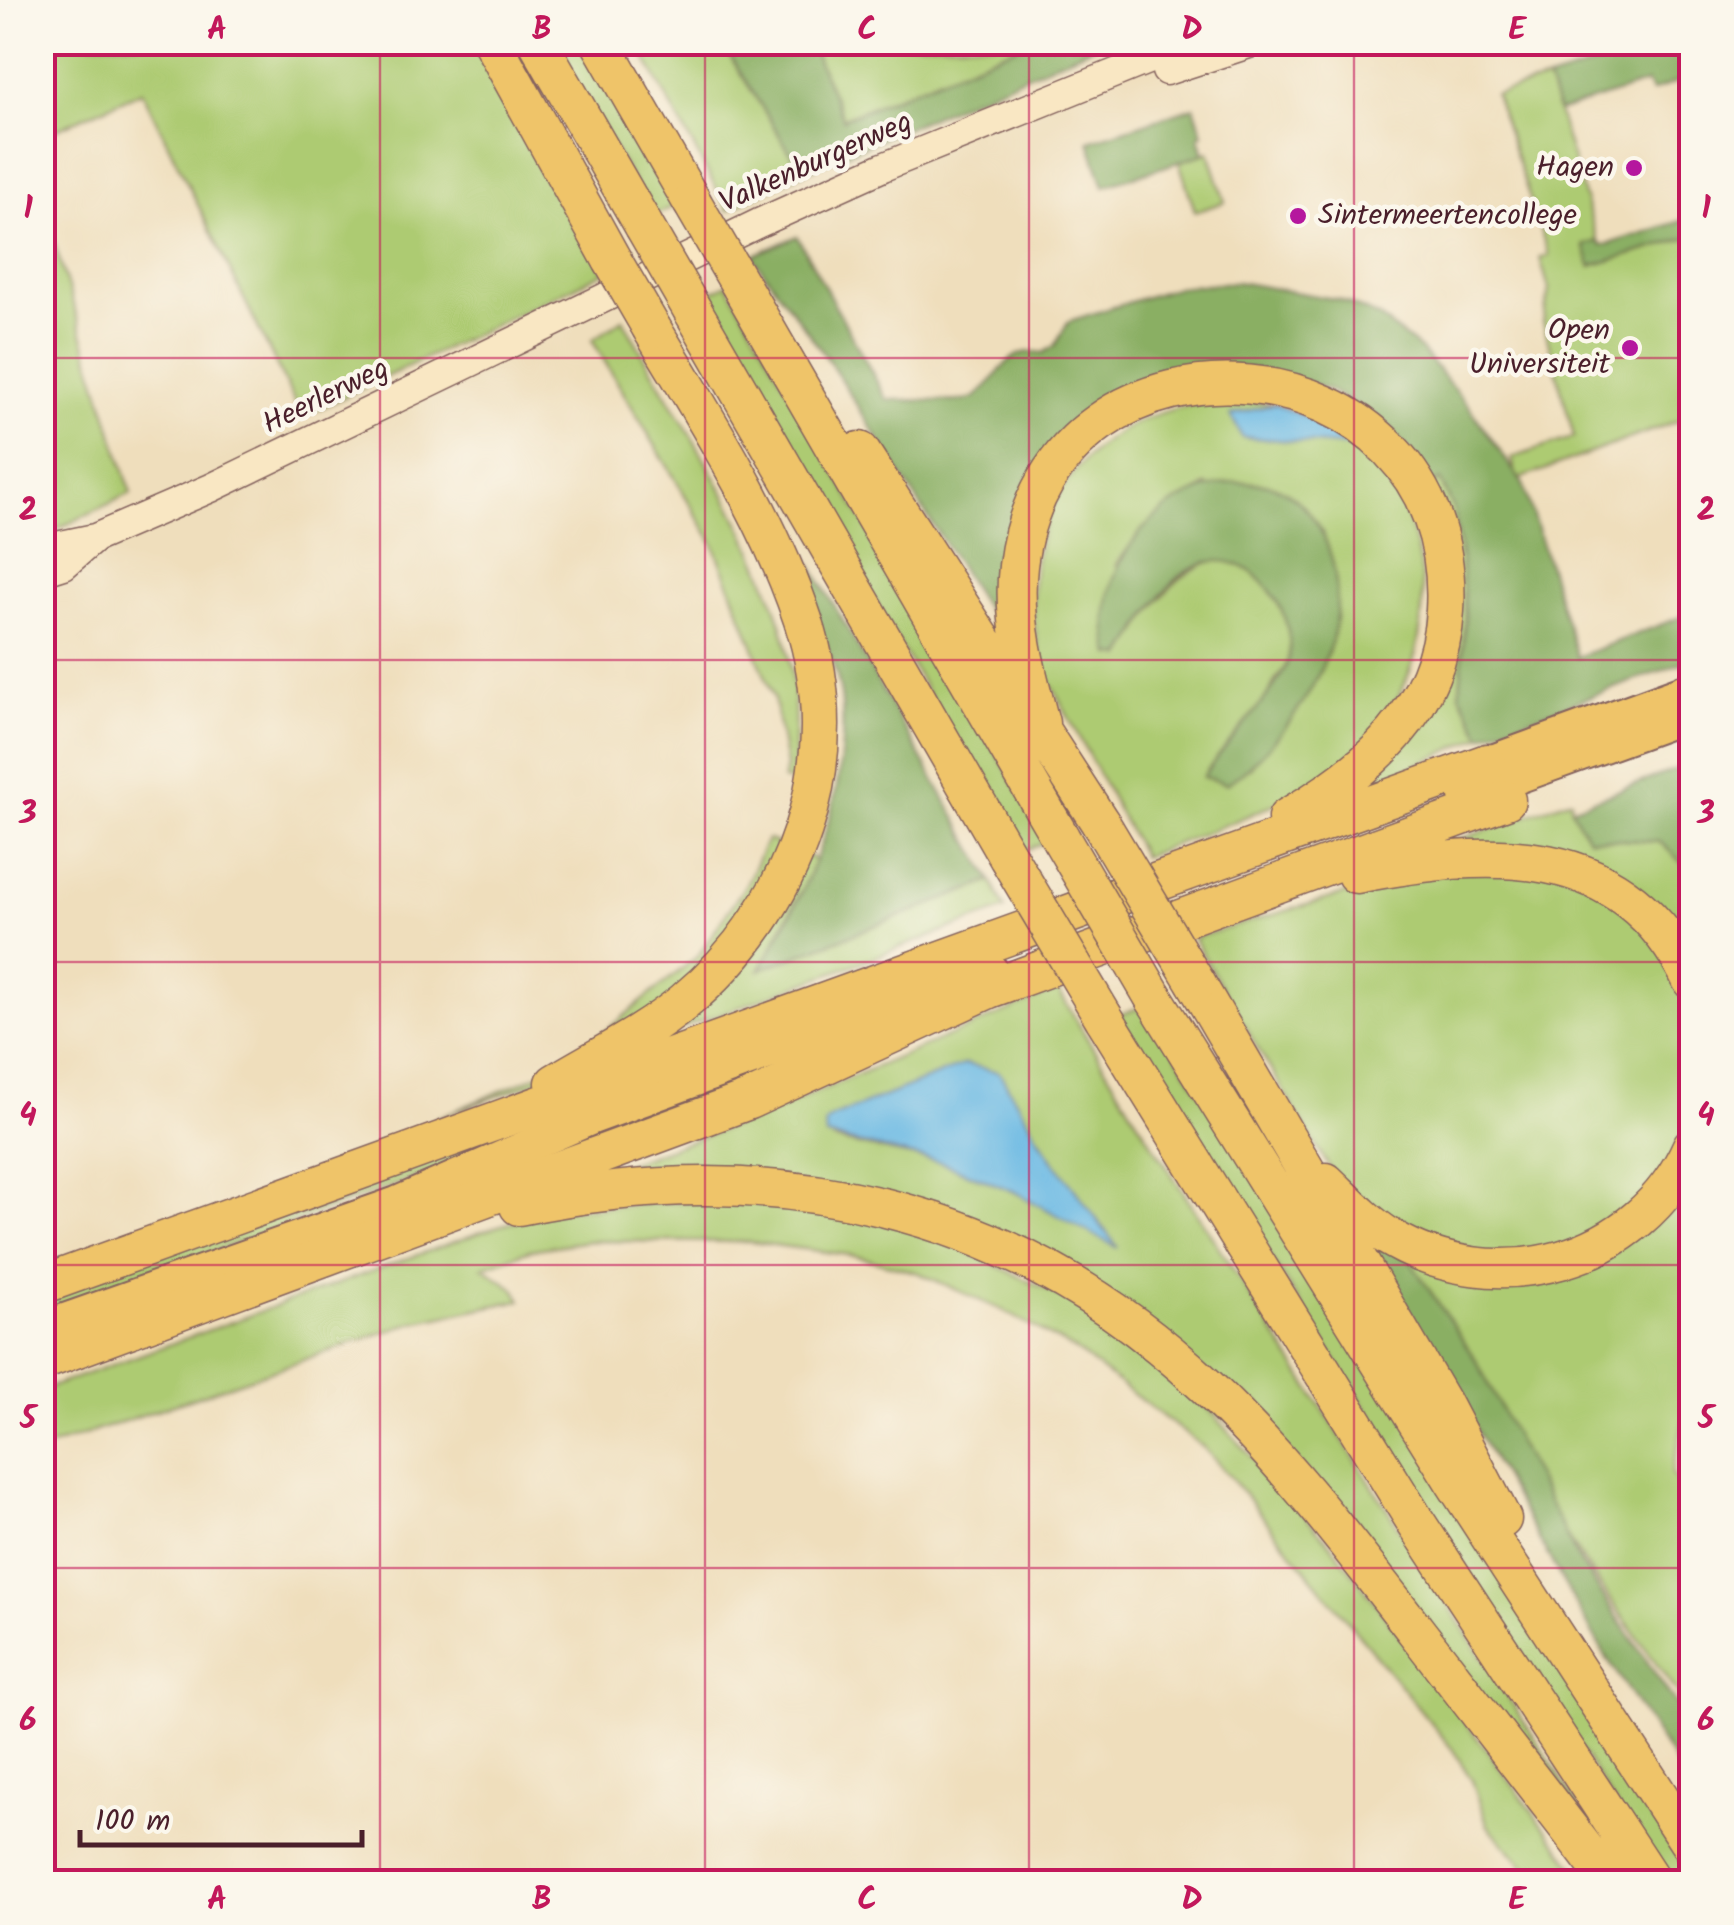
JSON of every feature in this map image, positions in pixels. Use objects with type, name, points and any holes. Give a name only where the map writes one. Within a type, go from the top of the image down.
[{"type":"highway","points":[[475,1130],[631,1040],[720,970],[776,896],[811,809],[819,761],[819,718],[804,624],[788,580],[744,490],[492,42]]},
{"type":"highway","points":[[538,42],[1104,1018],[1402,1500],[1652,1882]]},
{"type":"highway","points":[[600,42],[1154,998],[1536,1610],[1692,1847]]},
{"type":"highway","points":[[745,293],[884,484],[1101,824],[1494,1499],[1536,1610]]},
{"type":"highway","points":[[1040,723],[1020,641],[1017,583],[1022,546],[1044,489],[1095,429],[1132,404],[1170,390],[1244,382],[1300,392],[1330,405],[1376,438],[1414,486],[1442,559],[1444,620],[1429,684],[1392,739],[1337,787],[1207,861]]},
{"type":"highway","points":[[42,1285],[1487,763]]},
{"type":"highway","points":[[42,1361],[749,1100],[989,989],[1506,800]]},
{"type":"highway","points":[[1266,888],[1455,857],[1489,855],[1549,862],[1607,886],[1641,911],[1677,954],[1692,981]]},
{"type":"highway","points":[[1292,1147],[1348,1204],[1392,1239],[1450,1262],[1503,1270],[1565,1261],[1618,1234],[1658,1200],[1692,1146]]},
{"type":"highway","points":[[393,1232],[602,1190],[677,1184],[756,1185],[844,1196],[903,1210],[983,1240],[1048,1271],[1149,1337],[1244,1423],[1355,1552],[1610,1882]]},
{"type":"main road","points":[[1487,763],[1692,688]]},
{"type":"main road","points":[[42,1328],[410,1198],[610,1112],[1692,714]]},
{"type":"main road","points":[[1506,800],[1681,738]]},
{"type":"street","name":"Valkenburgerweg","points":[[582,309],[883,166],[1192,42]]},
{"type":"street","name":"Valkenburgerweg","points":[[1082,88],[1155,75],[1255,42]]},
{"type":"street","name":"Heerlerweg","points":[[42,549],[95,538],[582,309]]},
{"type":"street","name":"Heerlerweg","points":[[42,572],[64,565],[95,538]]},
{"type":"green space","points":[[1668,42],[1691,43],[1691,65],[1684,79],[1651,92],[1647,83],[1558,112],[1548,80]]},
{"type":"green space","points":[[43,43],[474,43],[605,272],[302,417],[142,91],[43,135]]},
{"type":"green space","points":[[550,43],[586,43],[679,204],[654,216]]},
{"type":"green space","points":[[637,43],[722,43],[803,173],[728,210]]},
{"type":"green space","points":[[722,43],[810,43],[843,119],[1025,43],[1101,43],[803,173]]},
{"type":"green space","points":[[810,43],[1025,43],[842,119]]},
{"type":"green space","points":[[1548,80],[1598,241],[1585,245],[1591,266],[1691,237],[1691,416],[1517,480],[1512,458],[1574,437],[1543,322],[1549,289],[1540,258],[1549,256],[1495,94]]},
{"type":"green space","points":[[1194,107],[1203,134],[1199,136],[1204,154],[1104,186],[1089,141]]},
{"type":"green space","points":[[1209,152],[1225,202],[1195,212],[1179,161]]},
{"type":"green space","points":[[42,203],[131,493],[43,536],[42,536]]},
{"type":"green space","points":[[1691,218],[1691,237],[1591,266],[1584,245],[1598,241],[1602,246]]},
{"type":"green space","points":[[797,236],[887,400],[974,398],[1011,359],[1019,354],[1043,353],[1054,346],[1069,321],[1178,287],[1237,282],[1340,300],[1378,316],[1420,349],[1468,405],[1523,484],[1577,657],[1691,613],[1691,660],[1482,736],[1460,694],[1465,615],[1461,556],[1454,509],[1440,480],[1431,485],[1406,447],[1373,415],[1327,389],[1255,369],[1085,422],[1004,616],[993,620],[829,361],[752,256]]},
{"type":"green space","points":[[727,284],[1048,842],[1020,852],[699,299]]},
{"type":"green space","points":[[623,319],[735,514],[772,596],[792,673],[793,782],[783,780],[786,766],[774,699],[713,542],[592,340]]},
{"type":"green space","points":[[676,329],[992,881],[759,970],[794,908],[822,844],[839,776],[841,694],[828,650],[781,545],[668,333]]},
{"type":"green space","points":[[1218,399],[1275,404],[1303,439],[1350,444],[1376,461],[1411,528],[1419,560],[1421,622],[1405,683],[1390,711],[1346,760],[1320,779],[1263,809],[1143,857],[1048,679],[1033,607],[1034,571],[1041,536],[1054,503],[1073,473],[1099,447],[1140,421]],"holes":[[[1207,485],[1329,651],[1311,688],[1249,769],[1268,697],[1287,665],[1290,644],[1287,625],[1268,588],[1238,564],[1220,561],[1202,565],[1166,592],[1123,656],[1117,564],[1144,528]]]},
{"type":"green space","points":[[1439,479],[1454,509],[1461,556],[1465,615],[1460,693],[1482,736],[1335,801],[1433,689],[1431,485]]},
{"type":"green space","points":[[1235,482],[1273,486],[1294,497],[1310,514],[1331,557],[1337,607],[1328,652],[1311,690],[1273,742],[1227,784],[1203,777],[1274,686],[1288,660],[1287,625],[1270,591],[1243,567],[1208,562],[1194,567],[1169,587],[1123,656],[1111,655],[1107,624],[1109,595],[1118,567],[1133,541],[1177,501]]},
{"type":"green space","points":[[1691,764],[1691,871],[1660,842],[1588,838],[1571,808]]},
{"type":"green space","points":[[1571,799],[1571,808],[1588,838],[1660,842],[1691,871],[1692,1383],[1672,1473],[1691,1510],[1691,1711],[1558,1524],[1432,1332],[1193,938],[1372,886],[1453,842]]},
{"type":"green space","points":[[767,839],[817,860],[761,969],[992,881],[1005,909],[435,1119],[566,1063],[698,956],[747,883]]},
{"type":"green space","points":[[1027,938],[1034,951],[43,1314],[43,1296]]},
{"type":"green space","points":[[1058,990],[1135,1117],[1627,1882],[1316,1490],[974,1222],[568,1184],[750,1120]],"holes":[[[965,1064],[998,1072],[1050,1156],[1116,1246],[1013,1191],[940,1162],[834,1140],[872,1102]]]},
{"type":"green space","points":[[1145,1006],[1691,1861],[1691,1882],[1664,1882],[1118,1015]]},
{"type":"green space","points":[[757,1197],[914,1226],[1094,1312],[1195,1394],[1334,1548],[1586,1882],[1539,1882],[1488,1826],[1472,1780],[1453,1750],[1203,1447],[1075,1350],[1002,1310],[919,1273],[856,1256],[750,1242],[588,1241],[530,1250],[483,1267],[515,1289],[521,1300],[414,1322],[43,1449],[42,1390],[498,1226],[565,1209]]},
{"type":"green space","points":[[1343,1197],[1407,1256],[1477,1362],[1577,1557],[1691,1727],[1691,1788],[1605,1655]]},
{"type":"water","points":[[1275,404],[1336,429],[1358,447],[1242,437],[1231,415]]},
{"type":"water","points":[[965,1064],[999,1072],[1050,1156],[1118,1248],[1013,1191],[940,1162],[826,1136],[825,1123],[833,1117]]},
{"type":"place","name":"Hagen","points":[[1634,168]]},
{"type":"place","name":"Sintermeertencollege","points":[[1298,216]]},
{"type":"place","name":"Open Universiteit","points":[[1630,348]]}]
